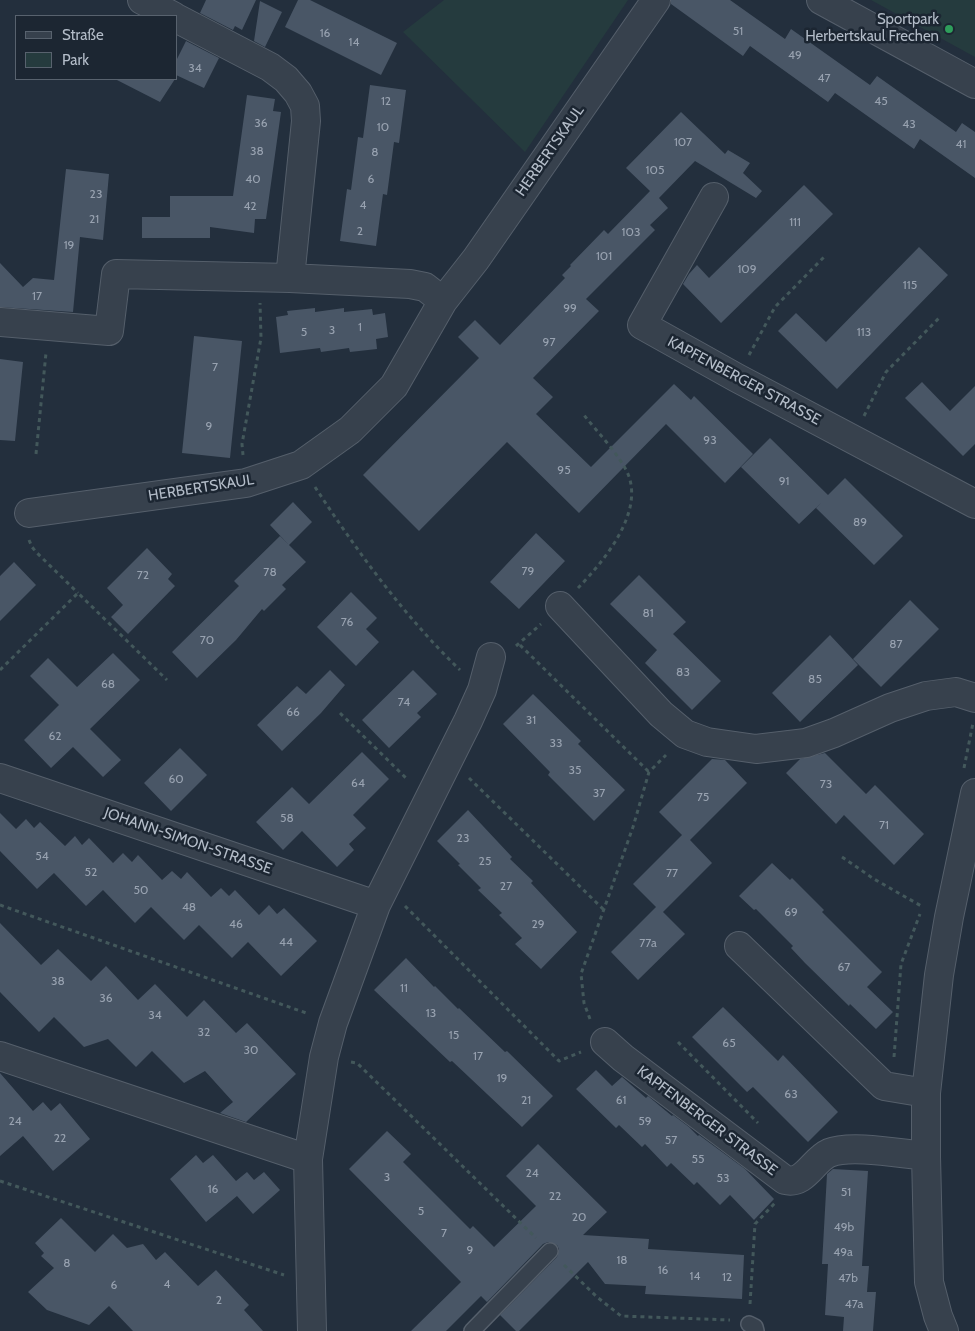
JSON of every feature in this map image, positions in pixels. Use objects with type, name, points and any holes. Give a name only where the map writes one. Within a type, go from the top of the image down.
[{"type":"street","points":[[142,0],[171,15]]},
{"type":"street","name":"HERBERTSKAUL","points":[[29,513],[246,483],[302,465],[350,430],[394,386],[443,302],[476,259],[656,0]]},
{"type":"street","points":[[821,0],[975,84]]},
{"type":"street","points":[[178,19],[270,67],[286,79],[298,92],[305,106],[306,121],[290,278]]},
{"type":"street","name":"KAPFENBERGER STRASSE","points":[[714,198],[642,325],[736,378],[975,504]]},
{"type":"street","points":[[0,322],[109,330],[116,274],[290,278],[410,284],[425,287],[443,302]]},
{"type":"street","points":[[560,606],[661,714],[685,734],[707,742],[730,747],[756,749],[806,743],[834,733],[890,708],[926,696],[956,692],[975,698]]},
{"type":"street","points":[[312,1331],[308,1159],[324,1057],[333,1023],[380,896],[482,690],[491,657]]},
{"type":"street","name":"JOHANN-SIMON-STRASSE","points":[[0,778],[380,896]]},
{"type":"street","points":[[944,1331],[929,1282],[926,1093],[939,975],[948,917],[975,793]]},
{"type":"street","points":[[740,946],[884,1086],[926,1093]]},
{"type":"street","name":"KAPFENBERGER STRASSE","points":[[605,1042],[623,1058],[785,1180],[791,1181],[800,1178],[818,1160],[837,1151],[856,1150],[926,1156]]},
{"type":"street","points":[[0,1056],[308,1159]]},
{"type":"lane","points":[[472,1331],[550,1251]]},
{"type":"path","points":[[736,378],[775,306],[825,256]]},
{"type":"path","points":[[246,483],[242,444],[261,338],[259,278]]},
{"type":"path","points":[[852,438],[886,372],[939,318]]},
{"type":"path","points":[[36,454],[48,325]]},
{"type":"path","points":[[491,657],[520,644],[560,606],[585,581],[625,526],[632,489],[628,474],[621,461],[584,416]]},
{"type":"path","points":[[328,506],[375,571],[432,643],[482,690]]},
{"type":"path","points":[[29,513],[29,542],[32,547],[167,680]]},
{"type":"path","points":[[0,670],[78,593]]},
{"type":"path","points":[[520,644],[650,772]]},
{"type":"path","points":[[340,713],[428,800]]},
{"type":"path","points":[[380,896],[559,1060],[605,1042],[595,1031],[584,1003],[581,974],[650,772],[685,734]]},
{"type":"path","points":[[449,758],[604,910]]},
{"type":"path","points":[[842,857],[874,879],[922,907],[948,917]]},
{"type":"path","points":[[0,905],[333,1023]]},
{"type":"path","points":[[678,1042],[759,1124]]},
{"type":"path","points":[[324,1057],[357,1063],[550,1251],[621,1316],[737,1320],[753,1327],[755,1224],[790,1188],[791,1181]]},
{"type":"path","points":[[0,1181],[311,1284]]},
{"type":"green space","points":[[444,0],[628,0],[525,152],[403,32]]},
{"type":"green space","name":"Sportpark Herbertskaul Frechen","points":[[871,0],[975,0],[975,57]]},
{"type":"building","points":[[206,0],[256,0],[242,30],[235,26],[233,30],[200,13]]},
{"type":"building","points":[[298,0],[310,0],[397,43],[381,75],[285,27]]},
{"type":"building","points":[[671,0],[730,0],[785,39],[791,29],[870,85],[877,76],[956,132],[962,123],[975,132],[975,178],[920,139],[914,149],[835,93],[828,102],[750,46],[743,56],[671,4]]},
{"type":"building","points":[[260,1],[282,12],[265,47],[254,41]]},
{"type":"building","points":[[186,41],[219,58],[204,88],[178,76],[178,57]]},
{"type":"building","points":[[117,80],[174,80],[160,102]]},
{"type":"building","points":[[370,85],[406,90],[399,143],[394,142],[387,195],[383,194],[376,246],[340,241],[347,189],[351,190],[358,137],[363,138]]},
{"type":"building","points":[[247,95],[275,99],[273,111],[281,112],[266,219],[255,219],[254,233],[210,227],[210,238],[142,238],[142,217],[170,217],[170,196],[233,196]]},
{"type":"building","points":[[681,112],[725,154],[728,150],[750,163],[743,173],[762,191],[756,198],[695,161],[659,198],[668,208],[650,225],[655,230],[586,299],[599,311],[533,378],[553,397],[536,414],[591,467],[674,384],[691,400],[694,396],[753,454],[725,483],[666,424],[579,513],[507,442],[419,531],[363,475],[479,358],[458,337],[475,320],[500,345],[565,278],[562,275],[570,265],[604,230],[608,234],[650,191],[626,168]]},
{"type":"building","points":[[66,169],[109,174],[103,240],[80,237],[73,312],[0,307],[0,263],[23,287],[33,278],[54,280]]},
{"type":"building","points":[[804,185],[833,214],[721,323],[683,284],[689,274],[697,265],[709,278]]},
{"type":"building","points":[[919,247],[948,275],[837,389],[778,331],[796,313],[826,342]]},
{"type":"building","points":[[315,308],[315,312],[344,308],[344,312],[372,309],[373,315],[385,313],[388,337],[376,339],[377,349],[350,352],[349,348],[321,352],[320,348],[280,353],[276,317],[288,315],[287,311]]},
{"type":"building","points":[[194,336],[242,341],[230,458],[182,453]]},
{"type":"building","points":[[0,359],[23,362],[15,441],[0,440]]},
{"type":"building","points":[[922,382],[950,411],[975,386],[975,444],[963,456],[905,398]]},
{"type":"building","points":[[770,438],[828,495],[845,478],[903,536],[874,565],[816,508],[821,503],[799,524],[741,467]]},
{"type":"building","points":[[293,502],[312,522],[289,545],[270,525]]},
{"type":"building","points":[[536,533],[565,561],[519,609],[490,582]]},
{"type":"building","points":[[280,536],[306,562],[282,585],[286,589],[264,611],[262,609],[236,640],[197,678],[172,652],[239,586],[234,581]]},
{"type":"building","points":[[147,548],[172,574],[168,579],[175,586],[128,634],[111,617],[123,605],[107,588]]},
{"type":"building","points":[[14,562],[36,585],[0,621],[0,576]]},
{"type":"building","points":[[639,575],[686,622],[673,634],[721,681],[692,710],[645,663],[657,650],[610,604]]},
{"type":"building","points":[[351,592],[377,618],[366,629],[379,642],[356,666],[317,627]]},
{"type":"building","points":[[910,600],[939,629],[881,687],[853,659]]},
{"type":"building","points":[[830,635],[858,665],[800,722],[772,693]]},
{"type":"building","points":[[113,653],[140,680],[90,729],[121,760],[103,777],[73,747],[51,768],[24,740],[59,705],[30,676],[48,658],[77,687]]},
{"type":"building","points":[[330,670],[345,685],[321,713],[282,751],[257,725],[297,686],[306,694]]},
{"type":"building","points":[[413,670],[437,694],[417,713],[421,717],[389,748],[362,720]]},
{"type":"building","points":[[533,694],[581,741],[578,744],[625,790],[594,821],[548,775],[550,772],[503,724]]},
{"type":"building","points":[[180,748],[207,775],[171,811],[144,783]]},
{"type":"building","points":[[362,752],[389,779],[353,815],[366,828],[349,844],[354,850],[337,867],[302,831],[283,850],[256,822],[292,787],[309,804]]},
{"type":"building","points":[[825,753],[866,794],[875,785],[924,834],[894,865],[844,815],[836,824],[786,773],[800,759]]},
{"type":"building","points":[[712,759],[725,760],[747,783],[690,840],[712,863],[663,912],[685,934],[638,980],[611,952],[656,907],[633,884],[682,835],[659,812]]},
{"type":"building","points":[[468,810],[512,857],[510,859],[533,881],[531,883],[577,932],[541,969],[515,944],[522,938],[499,915],[502,913],[478,890],[481,888],[437,841]]},
{"type":"building","points":[[0,813],[16,829],[26,819],[34,828],[40,822],[65,846],[75,836],[82,845],[89,838],[113,863],[123,853],[132,862],[138,855],[162,880],[172,871],[181,879],[187,872],[211,897],[221,888],[229,896],[235,890],[259,915],[269,905],[277,914],[284,908],[317,941],[281,976],[248,942],[232,958],[199,925],[184,940],[151,907],[135,923],[103,890],[86,906],[54,873],[37,889],[0,851]]},
{"type":"building","points":[[772,863],[790,880],[792,878],[824,910],[822,912],[882,972],[867,987],[893,1012],[876,1029],[850,1004],[849,1006],[805,963],[791,948],[793,946],[756,909],[754,910],[739,896]]},
{"type":"building","points":[[0,923],[41,965],[58,949],[91,981],[106,966],[138,1000],[155,984],[187,1017],[204,1000],[236,1033],[247,1023],[296,1074],[246,1122],[220,1113],[233,1102],[205,1071],[184,1083],[152,1051],[136,1067],[108,1039],[84,1047],[54,1017],[39,1032],[0,992]]},
{"type":"building","points":[[406,958],[434,987],[505,1052],[507,1051],[553,1096],[522,1127],[374,990]]},
{"type":"building","points":[[723,1007],[778,1061],[783,1055],[838,1112],[808,1142],[753,1087],[747,1092],[692,1037]]},
{"type":"building","points":[[596,1070],[612,1086],[622,1077],[646,1098],[648,1096],[698,1136],[745,1169],[774,1199],[754,1220],[730,1195],[720,1205],[697,1182],[694,1185],[671,1163],[667,1167],[645,1144],[642,1147],[619,1125],[616,1128],[576,1089]]},
{"type":"building","points":[[0,1073],[33,1111],[43,1102],[51,1111],[60,1103],[90,1139],[53,1171],[23,1136],[0,1156]]},
{"type":"building","points":[[387,1131],[411,1154],[403,1162],[470,1229],[473,1226],[494,1247],[536,1206],[506,1176],[538,1144],[607,1212],[583,1235],[649,1239],[648,1249],[744,1255],[742,1299],[645,1294],[646,1286],[605,1284],[588,1262],[519,1331],[516,1331],[500,1315],[557,1257],[559,1249],[557,1245],[548,1242],[543,1244],[487,1302],[481,1296],[446,1331],[411,1331],[461,1282],[349,1169]]},
{"type":"building","points":[[196,1155],[203,1163],[213,1155],[236,1181],[247,1172],[254,1180],[264,1172],[280,1190],[253,1214],[237,1196],[206,1222],[170,1179]]},
{"type":"building","points":[[833,1169],[868,1171],[862,1266],[869,1266],[867,1292],[876,1292],[873,1331],[843,1331],[844,1317],[825,1315],[828,1264],[822,1264],[827,1174]]},
{"type":"building","points":[[61,1218],[95,1252],[113,1234],[127,1248],[143,1244],[156,1260],[165,1252],[198,1286],[216,1270],[249,1305],[244,1310],[263,1331],[133,1331],[109,1306],[89,1325],[47,1310],[28,1292],[54,1268],[41,1256],[44,1253],[35,1243]]},
{"type":"place","name":"Sportpark Herbertskaul Frechen","points":[[949,29]]}]
